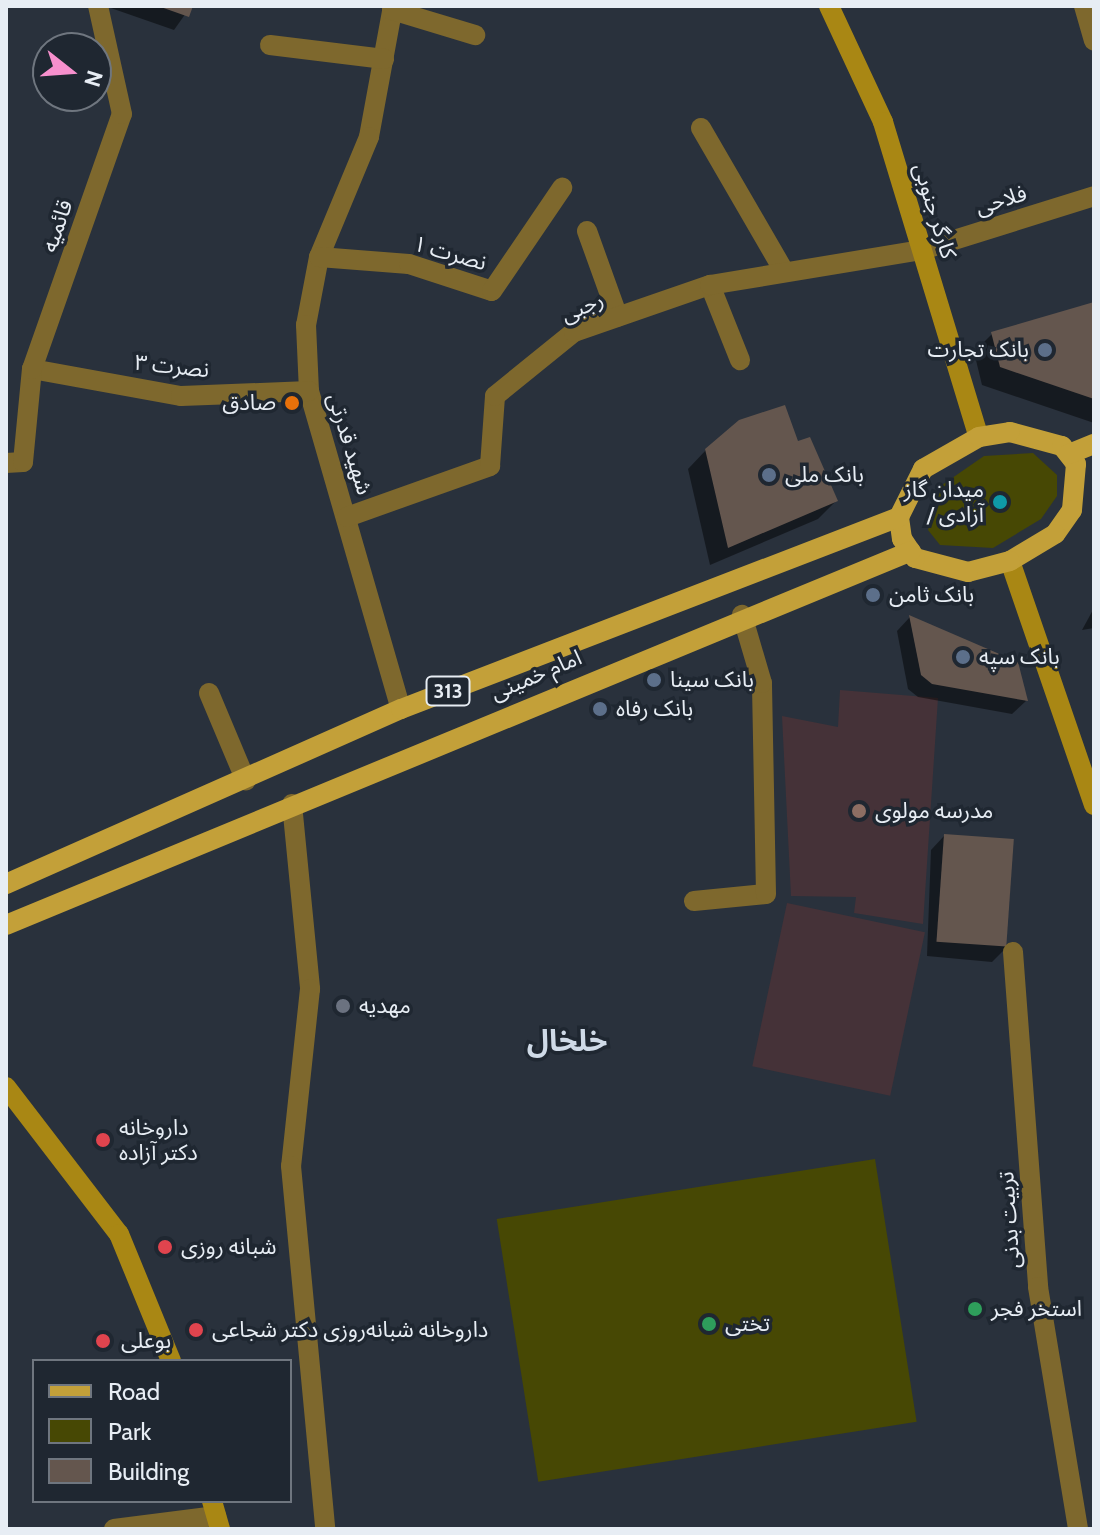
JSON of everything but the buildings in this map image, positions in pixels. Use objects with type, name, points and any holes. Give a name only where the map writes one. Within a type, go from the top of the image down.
[{"type":"main road","name":"کارگر جنوبی","points":[[829,6],[883,122],[979,437]]},
{"type":"main road","points":[[1039,435],[1069,454],[1086,475],[1072,510],[1055,534],[1010,561],[968,572],[938,569],[911,551],[899,517],[923,469],[979,437],[1039,435]]},
{"type":"main road","points":[[1069,454],[1094,444]]},
{"type":"main road","name":"امام خمینی","points":[[6,884],[246,781],[401,709],[899,517]]},
{"type":"main road","name":"امام خمینی","points":[[6,925],[742,615],[911,551]]},
{"type":"main road","points":[[1010,561],[1094,805]]},
{"type":"main road","points":[[6,1087],[119,1234],[170,1359]]},
{"type":"street","name":"قائمیه","points":[[14,463],[32,369],[122,114],[98,6]]},
{"type":"street","points":[[1084,6],[1094,41]]},
{"type":"street","points":[[392,8],[475,35]]},
{"type":"street","name":"شهید قدرتی","points":[[392,8],[369,137],[319,257],[306,325],[309,391],[401,709]]},
{"type":"street","points":[[270,45],[384,59]]},
{"type":"street","points":[[701,128],[782,268]]},
{"type":"street","name":"نصرت ۱","points":[[319,257],[409,264],[492,291],[562,188]]},
{"type":"street","name":"فلاحی","points":[[922,250],[1094,196]]},
{"type":"street","points":[[587,231],[618,317]]},
{"type":"street","name":"رجبی","points":[[347,517],[490,466],[495,396],[574,332],[710,285],[782,268],[922,250]]},
{"type":"street","points":[[710,285],[740,360]]},
{"type":"street","name":"نصرت ۳","points":[[32,369],[181,396],[309,391]]},
{"type":"street","points":[[694,901],[766,894],[762,683],[742,615]]},
{"type":"street","points":[[209,693],[246,781]]},
{"type":"street","points":[[292,804],[310,989],[291,1166],[325,1529]]},
{"type":"street","name":"تربیت بدنی","points":[[1013,952],[1038,1287],[1078,1529]]},
{"type":"street","points":[[114,1529],[216,1515]]},
{"type":"shaded area","name":"مدرسه مولوی","points":[[840,690],[938,698],[923,924],[854,913],[856,897],[791,896],[782,716],[838,727]]},
{"type":"shaded area","points":[[787,903],[925,932],[890,1096],[752,1066]]},
{"type":"green space","points":[[1033,453],[1057,475],[1057,496],[1041,519],[993,548],[940,545],[928,530],[942,485],[984,456]]},
{"type":"green space","name":"تختی","points":[[875,1159],[917,1422],[538,1482],[497,1219]]},
{"type":"place","name":"بانک تجارت","points":[[1045,350]]},
{"type":"place","name":"صادق","points":[[292,403]]},
{"type":"place","name":"بانک ملی","points":[[769,475]]},
{"type":"place","name":"میدان گاز / آزادی","points":[[1000,502]]},
{"type":"place","name":"بانک ثامن","points":[[873,595]]},
{"type":"place","name":"بانک سپه","points":[[963,657]]},
{"type":"place","name":"بانک سینا","points":[[654,680]]},
{"type":"place","name":"بانک رفاه","points":[[600,709]]},
{"type":"place","name":"مدرسه مولوی","points":[[859,811]]},
{"type":"place","name":"مهدیه","points":[[343,1006]]},
{"type":"place","name":"داروخانه دکتر آزاده","points":[[103,1140]]},
{"type":"place","name":"شبانه روزی","points":[[165,1247]]},
{"type":"place","name":"استخر فجر","points":[[975,1309]]},
{"type":"place","name":"تختی","points":[[709,1324]]},
{"type":"place","name":"داروخانه شبانه‌روزی دکتر شجاعی","points":[[196,1330]]},
{"type":"place","name":"بوعلی","points":[[103,1341]]},
{"type":"district","name":"خلخال","points":[[567,1041]]}]
